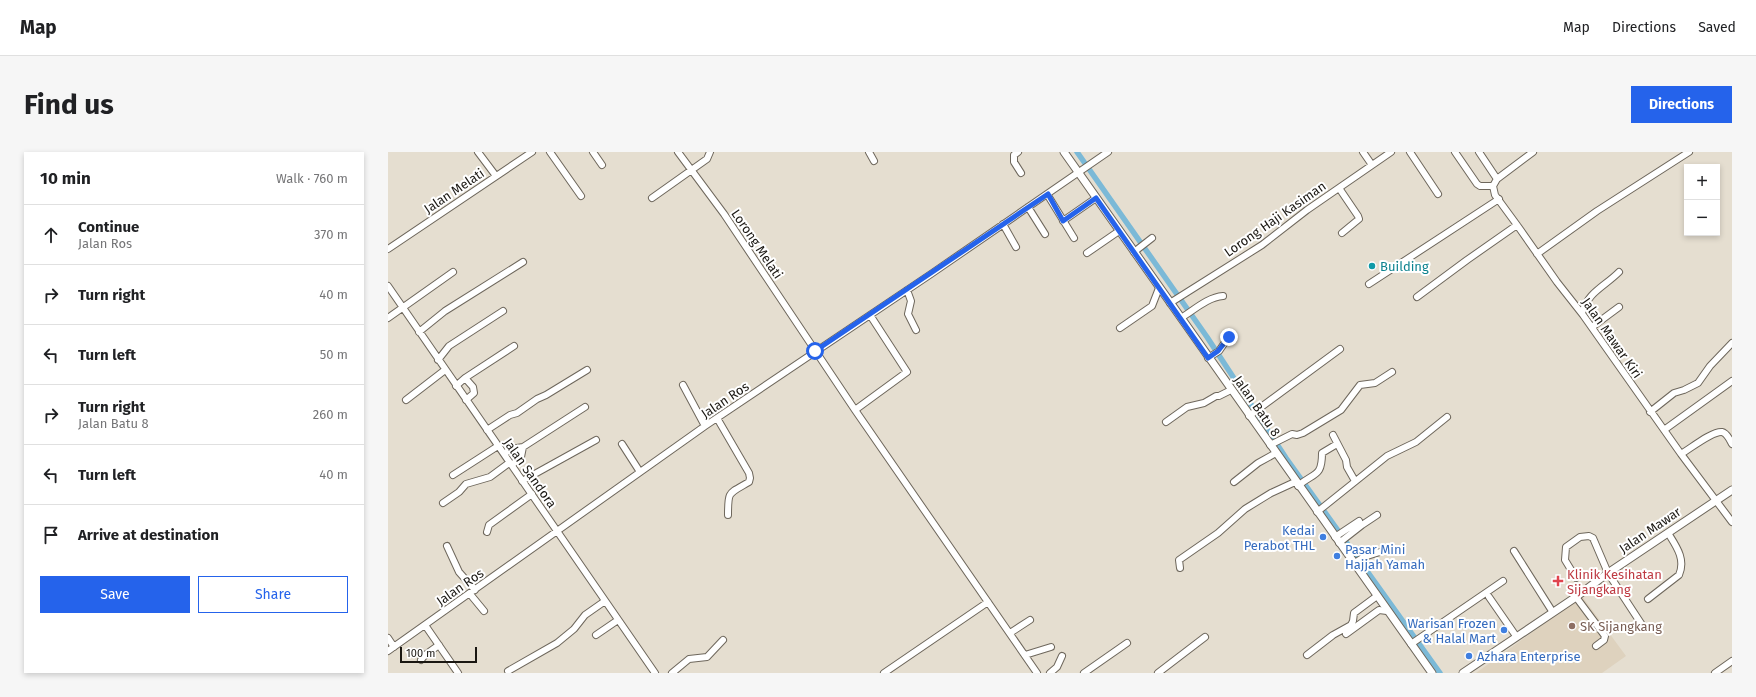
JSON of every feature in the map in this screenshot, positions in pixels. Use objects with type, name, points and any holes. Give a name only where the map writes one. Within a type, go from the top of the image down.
[{"type":"street","points":[[478,152],[496,176]]},
{"type":"street","name":"Jalan Melati","points":[[388,248],[532,152]]},
{"type":"street","points":[[550,152],[581,196]]},
{"type":"street","points":[[592,152],[602,165]]},
{"type":"street","name":"Lorong Melati","points":[[678,152],[724,214],[855,410],[1038,673]]},
{"type":"street","points":[[652,198],[708,159],[710,152]]},
{"type":"street","points":[[868,152],[874,160]]},
{"type":"street","points":[[1018,152],[1014,155],[1014,162],[1021,173]]},
{"type":"street","name":"Jalan Batu 8","points":[[1064,152],[1080,171],[1096,198],[1119,231],[1136,250],[1159,288],[1186,315],[1214,354],[1231,390],[1251,415],[1276,453],[1300,483],[1318,512],[1358,561],[1377,596],[1432,673]]},
{"type":"street","name":"Jalan Ros","points":[[391,649],[705,426],[1108,152]]},
{"type":"street","points":[[1363,152],[1372,165]]},
{"type":"street","name":"Lorong Haji Kasiman","points":[[1172,301],[1262,245],[1307,210],[1392,152]]},
{"type":"street","points":[[1410,152],[1438,194]]},
{"type":"street","points":[[1455,152],[1477,184],[1480,186],[1493,186],[1497,180],[1533,152]]},
{"type":"street","points":[[1479,152],[1497,180]]},
{"type":"street","points":[[1537,254],[1597,211],[1689,152]]},
{"type":"street","name":"Jalan Mawar Kiri","points":[[1493,186],[1493,191],[1537,254],[1582,314],[1650,412],[1732,522]]},
{"type":"street","points":[[1339,188],[1358,216],[1359,220],[1342,233]]},
{"type":"street","points":[[1048,194],[1074,238]]},
{"type":"street","points":[[1063,221],[1096,198]]},
{"type":"street","points":[[1369,284],[1499,199]]},
{"type":"street","points":[[1028,207],[1045,234]]},
{"type":"street","points":[[1003,224],[1016,247]]},
{"type":"street","points":[[1417,297],[1517,225]]},
{"type":"street","points":[[1087,253],[1119,231]]},
{"type":"street","points":[[1136,250],[1152,238]]},
{"type":"street","points":[[419,332],[445,312],[499,279],[523,262]]},
{"type":"street","points":[[388,318],[403,308],[412,299],[453,272]]},
{"type":"street","points":[[1582,314],[1586,300],[1590,295],[1619,272]]},
{"type":"street","name":"Jalan Sandora","points":[[388,286],[655,673]]},
{"type":"street","points":[[1120,328],[1152,306],[1159,288]]},
{"type":"street","points":[[907,290],[911,300],[908,314],[916,330]]},
{"type":"street","points":[[1186,315],[1216,296],[1224,296]]},
{"type":"street","points":[[1592,328],[1618,307]]},
{"type":"street","points":[[438,360],[449,346],[503,312]]},
{"type":"street","points":[[855,410],[907,372],[870,315]]},
{"type":"street","points":[[1214,354],[1230,335]]},
{"type":"street","points":[[1650,412],[1674,393],[1698,383],[1727,347],[1732,343]]},
{"type":"street","points":[[456,386],[514,346]]},
{"type":"street","points":[[1251,415],[1340,349]]},
{"type":"street","points":[[406,400],[445,370]]},
{"type":"street","points":[[487,430],[587,370]]},
{"type":"street","points":[[1271,445],[1292,434],[1297,435],[1309,429],[1340,410],[1360,385],[1376,383],[1392,372]]},
{"type":"street","points":[[466,378],[474,391],[473,395],[466,400]]},
{"type":"street","points":[[1664,430],[1732,382]]},
{"type":"street","points":[[683,385],[705,426]]},
{"type":"street","points":[[1166,422],[1187,407],[1204,403],[1231,390]]},
{"type":"street","points":[[504,454],[511,449],[523,447],[585,407]]},
{"type":"street","points":[[1318,512],[1387,456],[1416,442],[1447,417]]},
{"type":"street","points":[[717,418],[749,472],[750,478],[749,482],[730,492],[728,497],[728,515]]},
{"type":"street","points":[[1681,454],[1712,434],[1722,432],[1726,434],[1732,444]]},
{"type":"street","points":[[1333,435],[1355,481]]},
{"type":"street","points":[[522,481],[596,440]]},
{"type":"street","points":[[622,444],[640,472]]},
{"type":"street","points":[[1180,568],[1179,560],[1218,533],[1245,509],[1300,483],[1319,472],[1322,465],[1322,453],[1337,444]]},
{"type":"street","points":[[453,475],[498,446]]},
{"type":"street","points":[[443,503],[459,492],[466,484],[490,477],[521,457],[523,447]]},
{"type":"street","points":[[1234,482],[1258,463],[1276,453]]},
{"type":"street","name":"Jalan Mawar","points":[[1463,673],[1552,611],[1576,597],[1608,573],[1732,490]]},
{"type":"street","points":[[487,532],[489,525],[532,494]]},
{"type":"street","points":[[1340,538],[1359,521],[1376,515]]},
{"type":"street","points":[[1648,599],[1679,575],[1681,570],[1681,556],[1668,533]]},
{"type":"street","points":[[1576,578],[1567,564],[1565,553],[1566,547],[1585,535],[1589,536],[1593,538],[1608,573],[1644,628]]},
{"type":"street","points":[[447,546],[460,572],[484,611]]},
{"type":"street","points":[[1358,561],[1383,551]]},
{"type":"street","points":[[1514,552],[1552,611]]},
{"type":"street","points":[[1411,644],[1503,581]]},
{"type":"street","points":[[1307,655],[1333,635],[1351,625],[1354,613],[1377,596]]},
{"type":"street","points":[[1489,597],[1516,636]]},
{"type":"street","points":[[1576,597],[1606,636],[1604,640],[1596,646]]},
{"type":"street","points":[[508,671],[557,643],[574,629],[585,616],[605,601]]},
{"type":"street","points":[[884,673],[988,602]]},
{"type":"street","points":[[1346,634],[1379,610],[1387,611]]},
{"type":"street","points":[[596,635],[618,620]]},
{"type":"street","points":[[1010,633],[1030,620]]},
{"type":"street","points":[[425,625],[458,673]]},
{"type":"street","points":[[1158,673],[1205,637]]},
{"type":"street","points":[[388,638],[391,649]]},
{"type":"street","points":[[672,673],[689,659],[707,657],[723,640]]},
{"type":"street","points":[[1084,673],[1127,642]]},
{"type":"street","points":[[421,660],[425,654],[439,645]]},
{"type":"street","points":[[1025,656],[1051,647]]},
{"type":"street","points":[[1050,673],[1057,666],[1062,656]]},
{"type":"street","points":[[1715,673],[1732,661]]},
{"type":"shaded area","name":"SK Sijangkang","points":[[1582,596],[1626,656],[1602,673],[1476,673]]},
{"type":"waterway","points":[[1077,152],[1207,337],[1286,458],[1440,673]]},
{"type":"place","name":"Building","points":[[1372,266]]},
{"type":"place","name":"Kedai Perabot THL","points":[[1323,537]]},
{"type":"place","name":"Pasar Mini Hajjah Yamah","points":[[1337,556]]},
{"type":"place","name":"Klinik Kesihatan Sijangkang","points":[[1558,581]]},
{"type":"place","name":"SK Sijangkang","points":[[1572,626]]},
{"type":"place","name":"Warisan Frozen & Halal Mart","points":[[1504,630]]},
{"type":"place","name":"Azhara Enterprise","points":[[1469,656]]},
{"type":"route","points":[[815,351],[1048,194],[1063,221],[1096,198],[1208,358],[1218,351],[1229,337]]}]
